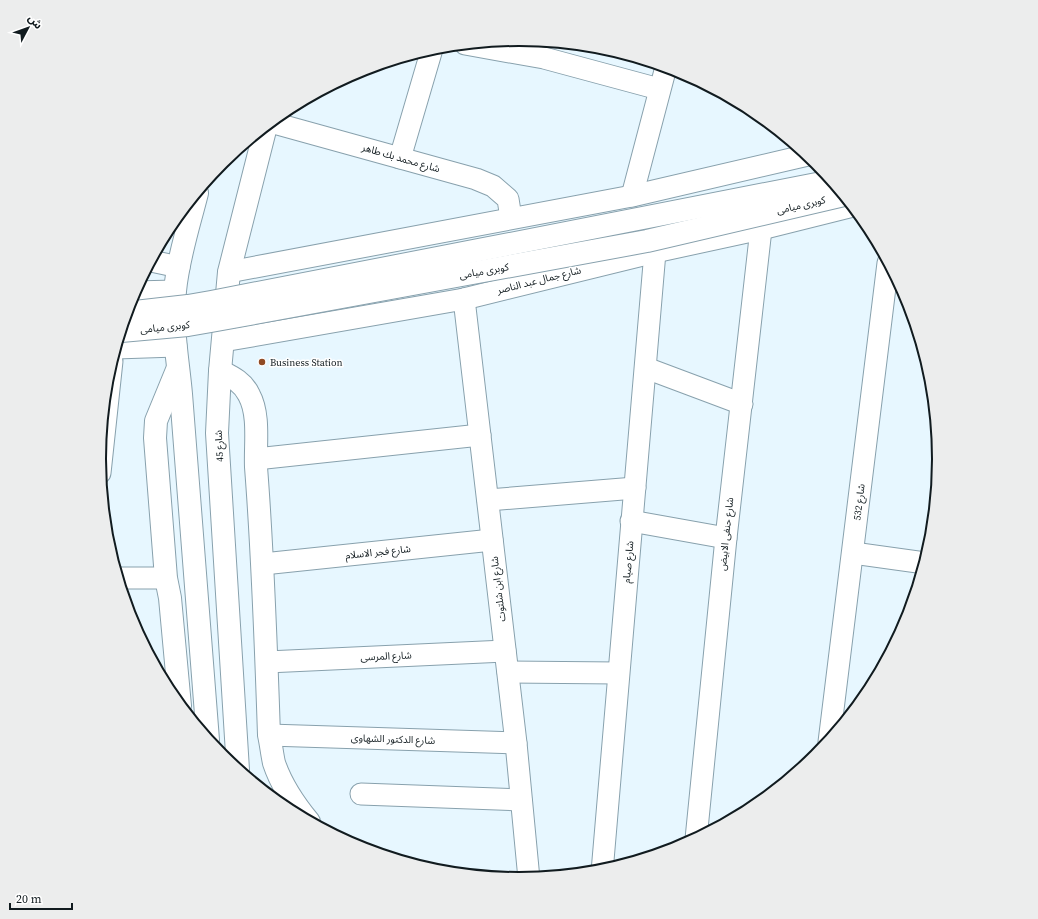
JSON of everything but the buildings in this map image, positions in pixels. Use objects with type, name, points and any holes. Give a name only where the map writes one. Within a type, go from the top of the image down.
[{"type":"main road","name":"شارع 45","points":[[237,762],[217,433],[220,371],[229,272],[264,133]]},
{"type":"main road","name":"كوبرى ميامى","points":[[132,313],[211,302],[481,249],[642,220],[826,182]]},
{"type":"main road","name":"كوبرى ميامى","points":[[126,330],[181,326],[211,321],[647,241],[838,196]]},
{"type":"main road","points":[[194,204],[179,267],[175,291],[174,316],[207,731]]},
{"type":"main road","points":[[177,357],[156,421],[155,438],[166,578],[170,598],[177,692]]},
{"type":"main road","points":[[220,371],[237,379],[250,395],[256,416],[256,459],[263,564],[269,735],[274,763],[283,783],[299,809]]},
{"type":"street","points":[[501,47],[546,50],[659,89]]},
{"type":"street","points":[[400,158],[430,56]]},
{"type":"street","points":[[632,196],[664,72]]},
{"type":"street","name":"شارع محمد بك طاهر","points":[[277,124],[476,179],[493,186],[508,199],[511,218]]},
{"type":"street","points":[[229,272],[632,196],[800,157]]},
{"type":"street","name":"شارع جمال عبد الناصر","points":[[223,341],[464,299],[655,252],[761,229],[847,208]]},
{"type":"street","name":"شارع حنفى الابيض","points":[[697,833],[726,538],[761,229]]},
{"type":"street","name":"شارع صيام","points":[[603,864],[655,252]]},
{"type":"street","points":[[156,262],[179,267]]},
{"type":"street","name":"شارع 532","points":[[830,732],[887,271]]},
{"type":"street","points":[[141,292],[175,291]]},
{"type":"street","name":"شارع ابن شلتوت","points":[[464,299],[516,743],[528,873]]},
{"type":"street","points":[[121,349],[177,357]]},
{"type":"street","points":[[646,368],[742,404]]},
{"type":"street","points":[[256,459],[480,435]]},
{"type":"street","points":[[488,500],[635,488]]},
{"type":"street","points":[[631,522],[726,538]]},
{"type":"street","name":"شارع فجر الاسلام","points":[[263,564],[492,540]]},
{"type":"street","points":[[853,553],[919,562]]},
{"type":"street","points":[[123,578],[166,578]]},
{"type":"street","name":"شارع المرسى","points":[[267,662],[505,651]]},
{"type":"street","points":[[508,672],[618,673]]},
{"type":"street","name":"شارع الدكتور الشهاوى","points":[[269,735],[516,743]]},
{"type":"street","points":[[361,794],[521,800]]},
{"type":"place","name":"Business Station","points":[[262,362]]}]
